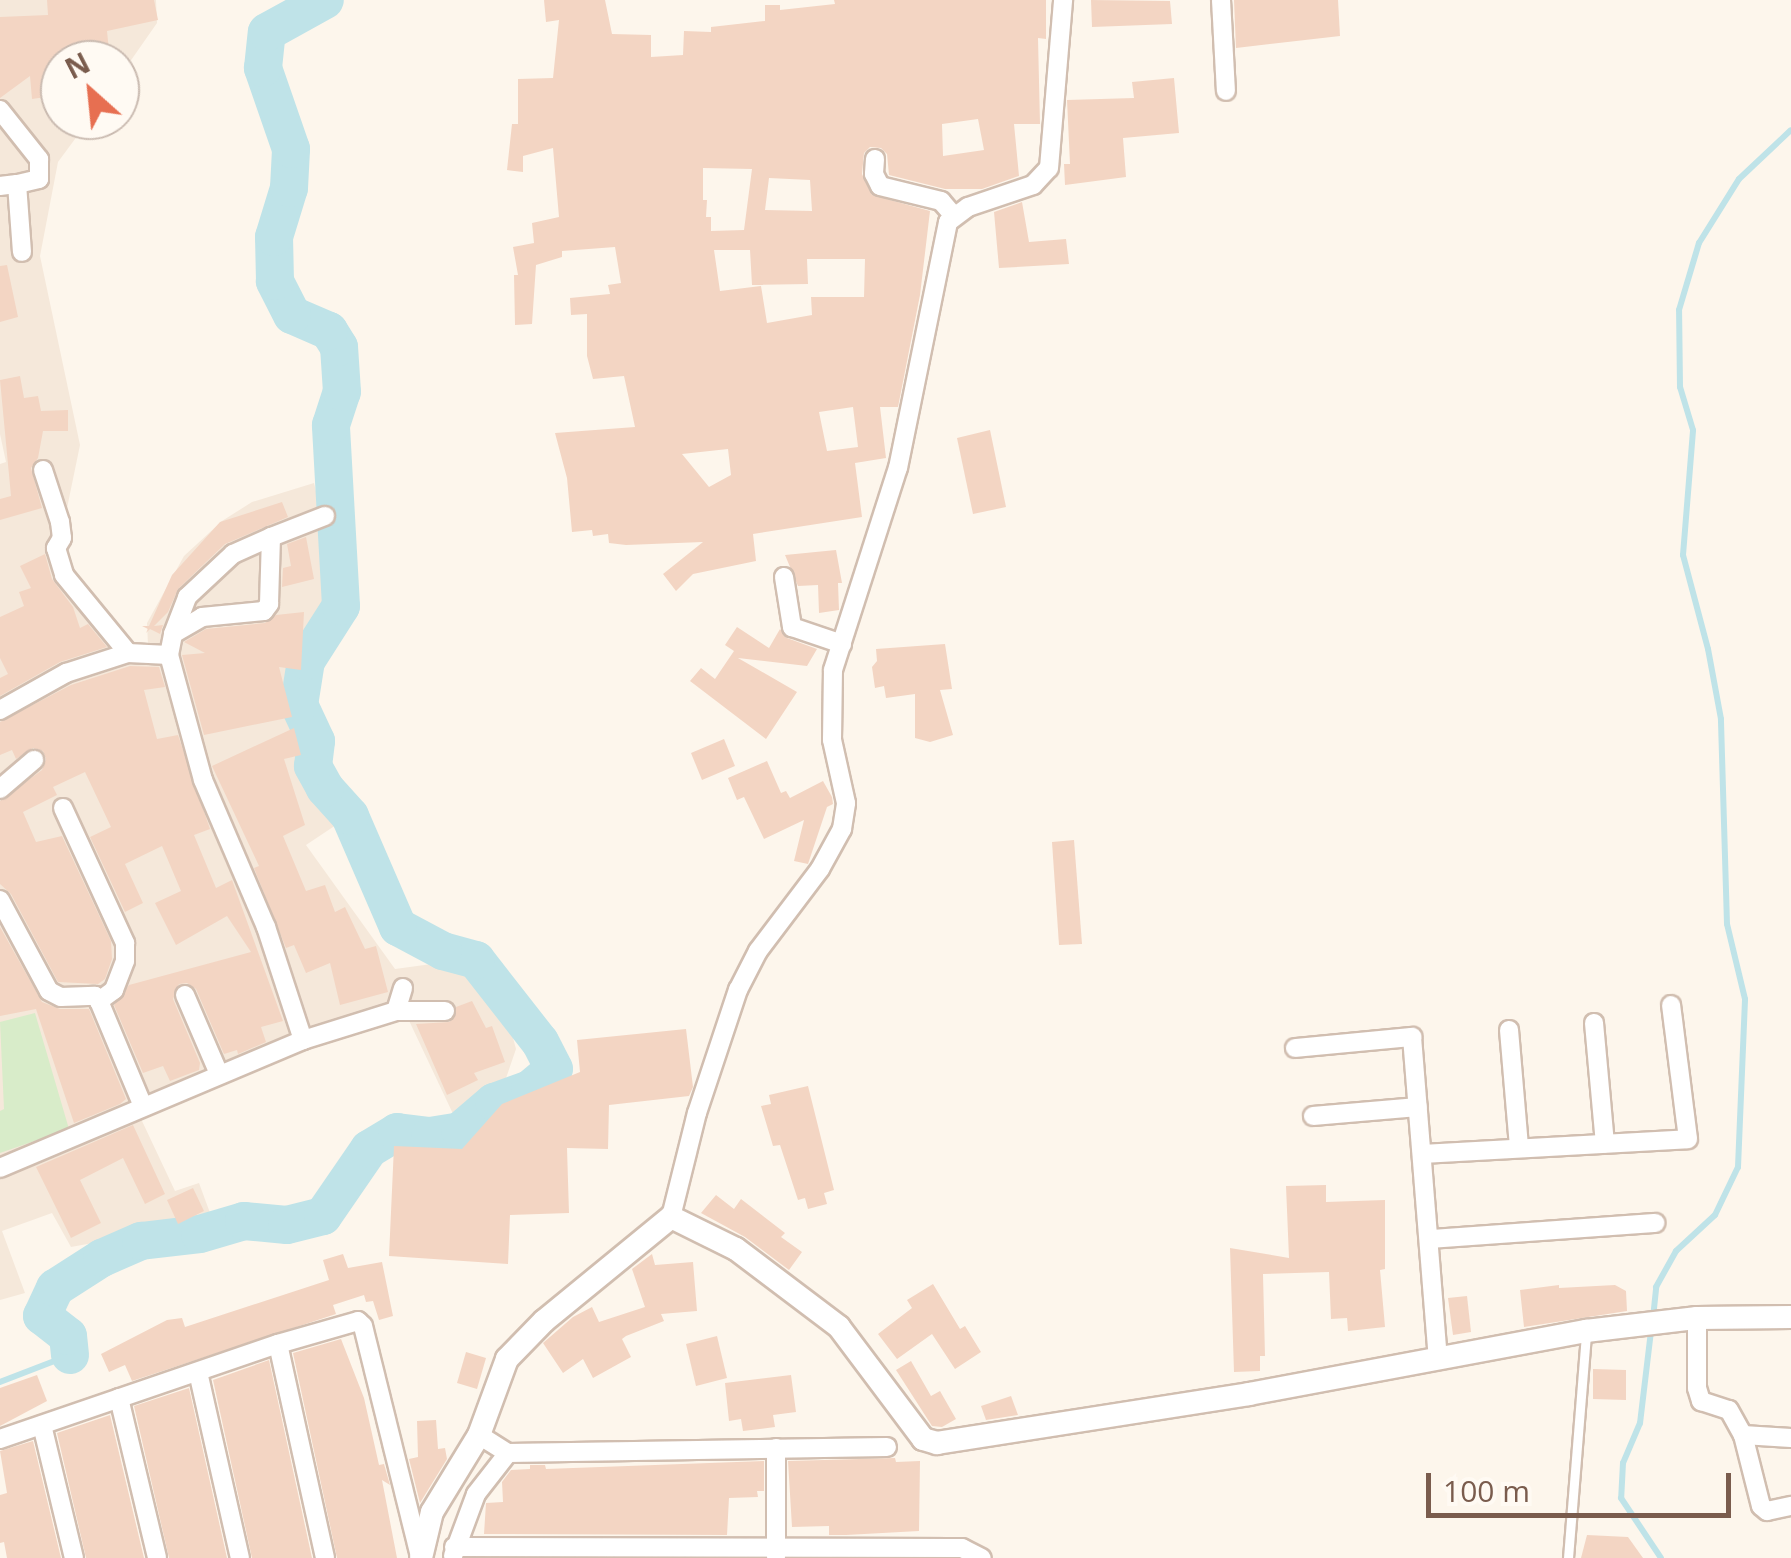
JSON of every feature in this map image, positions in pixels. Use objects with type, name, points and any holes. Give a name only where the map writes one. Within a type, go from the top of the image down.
[{"type":"street","points":[[953,215],[1033,185],[1048,168],[1063,0]]},
{"type":"street","points":[[1221,0],[1226,91]]},
{"type":"street","points":[[0,110],[40,159],[39,179],[8,185],[22,252]]},
{"type":"street","points":[[875,159],[880,186],[941,201],[953,215]]},
{"type":"street","points":[[421,1557],[432,1512],[479,1435],[498,1378],[521,1342],[672,1217],[698,1113],[738,990],[758,952],[820,869],[842,829],[846,802],[832,740],[830,710],[834,670],[898,468],[953,215]]},
{"type":"street","points":[[43,470],[60,522],[62,538],[56,548],[64,575],[128,653]]},
{"type":"street","points":[[302,1040],[266,927],[202,780],[169,655],[172,634],[187,597],[233,554],[326,516]]},
{"type":"street","points":[[172,634],[208,615],[264,611],[269,604],[271,537]]},
{"type":"street","points":[[784,577],[792,627],[842,644]]},
{"type":"street","points":[[0,710],[54,677],[128,653],[169,655]]},
{"type":"street","points":[[0,789],[34,760]]},
{"type":"street","points":[[64,808],[125,943],[124,961],[114,990],[100,1001]]},
{"type":"street","points":[[0,900],[49,991],[61,997],[95,996],[100,1001],[142,1106]]},
{"type":"street","points":[[396,1011],[403,988]]},
{"type":"street","points":[[185,995],[219,1074]]},
{"type":"street","points":[[1422,1154],[1688,1139],[1672,1005]]},
{"type":"street","points":[[0,1168],[302,1040],[396,1011],[445,1011]]},
{"type":"street","points":[[1594,1023],[1605,1143]]},
{"type":"street","points":[[1509,1030],[1519,1147]]},
{"type":"street","points":[[1295,1048],[1412,1037],[1438,1357]]},
{"type":"street","points":[[1313,1116],[1418,1107]]},
{"type":"street","points":[[672,1217],[736,1249],[839,1327],[924,1439],[937,1444],[1249,1394],[1586,1331],[1697,1318],[1791,1317]]},
{"type":"street","points":[[1431,1240],[1655,1222]]},
{"type":"street","points":[[1697,1318],[1698,1396],[1706,1405],[1729,1410],[1743,1434],[1761,1506],[1767,1511],[1791,1506]]},
{"type":"street","points":[[0,1439],[278,1344],[362,1322],[421,1557]]},
{"type":"street","points":[[278,1344],[325,1558]]},
{"type":"street","points":[[198,1372],[240,1558]]},
{"type":"street","points":[[119,1398],[157,1558]]},
{"type":"street","points":[[42,1425],[74,1558]]},
{"type":"street","points":[[1743,1434],[1791,1438]]},
{"type":"street","points":[[479,1435],[508,1453],[887,1447]]},
{"type":"street","points":[[776,1448],[776,1553]]},
{"type":"street","points":[[508,1453],[476,1494],[453,1552],[776,1553],[962,1548],[982,1558]]},
{"type":"lane","points":[[1568,1558],[1586,1331]]},
{"type":"shaded area","points":[[0,0],[156,0],[157,23],[140,47],[140,40],[40,40],[40,140],[74,140],[58,162],[40,256],[80,445],[58,552],[130,653],[148,645],[147,623],[184,556],[222,521],[252,502],[314,483],[333,562],[333,602],[302,642],[296,687],[310,741],[300,762],[348,817],[306,845],[395,969],[454,961],[498,982],[516,1049],[505,1081],[455,1118],[404,1010],[134,1104],[175,1191],[199,1183],[213,1221],[71,1247],[52,1213],[2,1231],[25,1293],[0,1300],[0,464],[6,462],[0,434]]},
{"type":"green space","points":[[35,1013],[69,1129],[0,1153],[0,1111],[4,1109],[0,1022]]},
{"type":"building","points":[[47,0],[154,0],[158,20],[107,31],[108,40],[40,40],[40,98],[32,99],[30,76],[0,98],[0,17],[48,15]]},
{"type":"building","points":[[544,0],[605,0],[612,34],[651,35],[651,57],[683,55],[684,31],[711,32],[711,27],[765,21],[765,5],[780,5],[780,10],[835,4],[834,0],[1046,0],[1046,39],[1038,38],[1040,124],[1014,124],[1019,176],[982,189],[945,189],[889,175],[887,154],[881,148],[870,147],[864,153],[862,174],[872,195],[930,211],[920,295],[898,407],[880,407],[886,458],[855,463],[862,517],[753,534],[756,561],[693,574],[676,591],[663,574],[703,542],[626,545],[609,543],[608,534],[593,536],[592,530],[572,532],[567,478],[555,433],[635,427],[624,376],[593,379],[587,356],[587,314],[571,315],[570,298],[610,294],[608,285],[621,283],[615,247],[562,251],[562,257],[536,265],[532,324],[515,325],[514,275],[518,275],[513,247],[534,243],[532,223],[559,217],[553,148],[523,156],[523,172],[507,170],[512,124],[518,124],[518,79],[553,78],[559,20],[546,22]],"holes":[[[978,119],[984,150],[943,156],[942,124]],[[703,168],[752,169],[744,230],[711,231],[711,217],[706,217],[707,200],[703,200]],[[769,178],[810,180],[812,211],[765,210]],[[714,250],[750,250],[752,285],[808,284],[807,259],[865,259],[864,297],[811,297],[812,315],[767,323],[761,286],[720,291]],[[853,407],[858,447],[827,451],[819,412]],[[728,449],[731,475],[709,487],[682,454]]]},
{"type":"building","points":[[1091,0],[1170,1],[1172,24],[1092,27]]},
{"type":"building","points":[[1234,0],[1338,0],[1340,36],[1236,48]]},
{"type":"building","points":[[1174,78],[1179,133],[1123,138],[1126,177],[1065,185],[1064,164],[1070,164],[1067,100],[1134,98],[1132,82]]},
{"type":"building","points":[[1022,202],[1029,242],[1066,239],[1069,264],[999,268],[994,212]]},
{"type":"building","points":[[7,265],[18,317],[0,322],[0,266]]},
{"type":"building","points":[[20,376],[24,398],[38,396],[41,411],[68,410],[68,431],[43,431],[38,458],[31,468],[42,508],[0,520],[0,499],[11,496],[0,380]]},
{"type":"building","points":[[990,430],[1006,507],[973,514],[957,438]]},
{"type":"building","points":[[282,502],[288,517],[225,544],[178,589],[168,612],[154,626],[163,625],[160,634],[150,629],[146,633],[148,629],[142,626],[149,626],[172,575],[220,522]]},
{"type":"building","points":[[306,537],[314,579],[282,587],[283,568],[291,566],[287,544]]},
{"type":"building","points":[[836,550],[842,583],[838,583],[839,610],[819,613],[818,585],[798,586],[785,555]]},
{"type":"building","points":[[45,554],[52,579],[73,607],[80,628],[88,624],[107,647],[60,662],[0,696],[0,678],[8,674],[0,658],[0,617],[24,606],[19,592],[31,588],[20,566]]},
{"type":"building","points":[[304,612],[301,670],[279,667],[292,717],[204,735],[182,655],[205,653],[184,642],[206,629],[265,623],[276,615]]},
{"type":"building","points":[[737,627],[769,648],[780,629],[787,638],[817,649],[807,666],[738,658],[797,692],[766,739],[690,681],[701,668],[715,679],[734,651],[725,645]]},
{"type":"building","points":[[945,644],[952,689],[940,690],[953,735],[930,742],[915,738],[915,694],[886,698],[884,686],[875,688],[872,667],[877,661],[876,649]]},
{"type":"building","points":[[130,666],[159,667],[165,687],[144,690],[157,739],[178,735],[210,829],[194,835],[216,888],[232,880],[283,1021],[261,1027],[266,1042],[238,1054],[237,1050],[224,1054],[196,989],[187,983],[179,984],[173,999],[200,1063],[199,1070],[170,1081],[163,1066],[143,1073],[114,1005],[129,985],[251,952],[227,916],[176,945],[155,903],[181,891],[162,846],[125,864],[143,903],[125,912],[90,837],[111,827],[85,772],[53,787],[57,795],[23,812],[36,842],[62,836],[111,941],[112,959],[105,979],[98,984],[58,982],[11,894],[0,884],[0,801],[42,770],[46,759],[43,751],[33,748],[16,759],[12,750],[0,755],[0,722],[71,685]]},
{"type":"building","points":[[294,728],[301,755],[284,759],[305,825],[283,836],[306,891],[325,885],[335,912],[345,907],[365,949],[376,946],[388,992],[340,1005],[330,963],[306,973],[294,945],[286,948],[254,868],[259,866],[212,766]]},
{"type":"building","points":[[724,739],[735,766],[702,780],[691,753]]},
{"type":"building","points":[[767,761],[781,793],[786,791],[790,798],[823,781],[832,797],[833,804],[827,807],[808,864],[794,861],[804,820],[764,839],[744,797],[737,800],[728,778]]},
{"type":"building","points":[[1074,840],[1082,944],[1059,945],[1052,842]]},
{"type":"building","points":[[0,927],[42,1002],[60,1009],[89,1009],[126,1099],[120,1104],[74,1123],[36,1009],[0,1016]]},
{"type":"building","points":[[472,1001],[486,1028],[492,1026],[505,1062],[474,1073],[478,1080],[447,1095],[416,1024],[450,1022],[456,1007]]},
{"type":"building","points":[[686,1029],[693,1087],[689,1096],[609,1105],[608,1149],[567,1148],[569,1213],[510,1215],[508,1264],[389,1256],[394,1146],[462,1149],[502,1104],[580,1072],[577,1040]]},
{"type":"building","points":[[808,1086],[834,1190],[824,1193],[827,1204],[808,1209],[805,1198],[798,1200],[780,1145],[773,1146],[761,1106],[771,1104],[769,1095]]},
{"type":"building","points":[[133,1125],[165,1194],[145,1204],[123,1158],[80,1180],[101,1223],[71,1238],[36,1167]]},
{"type":"building","points":[[1326,1185],[1326,1202],[1385,1200],[1385,1269],[1380,1270],[1385,1327],[1348,1331],[1347,1318],[1331,1319],[1329,1272],[1263,1274],[1265,1356],[1260,1356],[1260,1371],[1234,1372],[1230,1248],[1289,1258],[1286,1186]]},
{"type":"building","points":[[193,1188],[204,1211],[178,1224],[167,1200]]},
{"type":"building","points":[[716,1195],[734,1209],[741,1199],[785,1233],[781,1237],[802,1252],[789,1270],[745,1237],[701,1213]]},
{"type":"building","points":[[343,1254],[348,1268],[382,1262],[393,1316],[379,1320],[373,1301],[366,1302],[364,1295],[333,1305],[336,1314],[132,1381],[125,1365],[109,1372],[101,1354],[167,1320],[182,1318],[185,1327],[329,1280],[323,1260]]},
{"type":"building","points":[[652,1254],[655,1265],[693,1262],[697,1311],[661,1314],[664,1321],[626,1336],[622,1339],[631,1357],[593,1378],[583,1359],[563,1373],[543,1343],[573,1317],[592,1307],[599,1322],[645,1307],[632,1269]]},
{"type":"building","points":[[933,1284],[960,1329],[965,1326],[981,1352],[955,1369],[932,1334],[897,1359],[878,1334],[912,1308],[907,1300]]},
{"type":"building","points":[[1615,1285],[1626,1291],[1627,1311],[1524,1327],[1520,1290]]},
{"type":"building","points":[[1467,1296],[1471,1332],[1453,1335],[1448,1298]]},
{"type":"building","points":[[717,1336],[727,1378],[696,1386],[686,1344]]},
{"type":"building","points":[[341,1339],[364,1398],[379,1465],[384,1464],[390,1485],[382,1480],[397,1558],[337,1558],[293,1353]]},
{"type":"building","points":[[466,1352],[486,1358],[477,1389],[457,1383]]},
{"type":"building","points":[[269,1360],[312,1558],[252,1558],[213,1380]]},
{"type":"building","points":[[911,1361],[931,1396],[940,1391],[956,1419],[942,1427],[932,1426],[896,1370]]},
{"type":"building","points":[[1593,1369],[1626,1370],[1626,1400],[1593,1399]]},
{"type":"building","points":[[37,1375],[47,1401],[0,1426],[0,1388]]},
{"type":"building","points":[[791,1375],[796,1412],[773,1415],[775,1427],[743,1431],[741,1419],[729,1421],[725,1383]]},
{"type":"building","points":[[189,1388],[227,1558],[169,1558],[134,1406]]},
{"type":"building","points":[[1011,1396],[1018,1415],[986,1420],[981,1406]]},
{"type":"building","points":[[110,1415],[144,1558],[86,1558],[57,1433]]},
{"type":"building","points":[[436,1420],[438,1449],[445,1448],[447,1459],[420,1503],[409,1459],[418,1457],[417,1421]]},
{"type":"building","points":[[33,1441],[61,1558],[7,1558],[4,1542],[0,1543],[0,1495],[7,1493],[0,1451]]},
{"type":"building","points":[[895,1458],[896,1462],[920,1461],[919,1531],[829,1535],[829,1526],[792,1527],[788,1461]]},
{"type":"building","points":[[764,1461],[764,1491],[757,1491],[758,1497],[729,1498],[727,1535],[484,1534],[486,1503],[503,1502],[502,1482],[511,1470],[530,1469],[530,1465],[545,1465],[546,1469]]},
{"type":"building","points":[[1587,1535],[1628,1537],[1643,1558],[1581,1558]]},
{"type":"waterway","points":[[70,1355],[68,1336],[42,1316],[55,1288],[102,1258],[141,1241],[200,1234],[244,1221],[287,1225],[323,1216],[369,1149],[397,1132],[430,1136],[460,1131],[494,1102],[530,1089],[554,1069],[540,1042],[476,960],[443,951],[398,927],[350,816],[325,788],[313,766],[316,741],[299,705],[306,661],[341,606],[331,425],[342,392],[339,347],[329,331],[292,315],[275,281],[274,237],[289,188],[291,149],[263,68],[267,32],[325,0]]},
{"type":"waterway","points":[[1653,1318],[1656,1287],[1676,1251],[1715,1215],[1738,1167],[1745,999],[1727,924],[1721,719],[1708,649],[1683,555],[1693,430],[1680,387],[1679,310],[1699,243],[1739,179],[1791,130]]},
{"type":"waterway","points":[[1651,1331],[1640,1423],[1623,1463],[1621,1498],[1661,1558]]},
{"type":"waterway","points":[[0,1382],[70,1355]]}]
